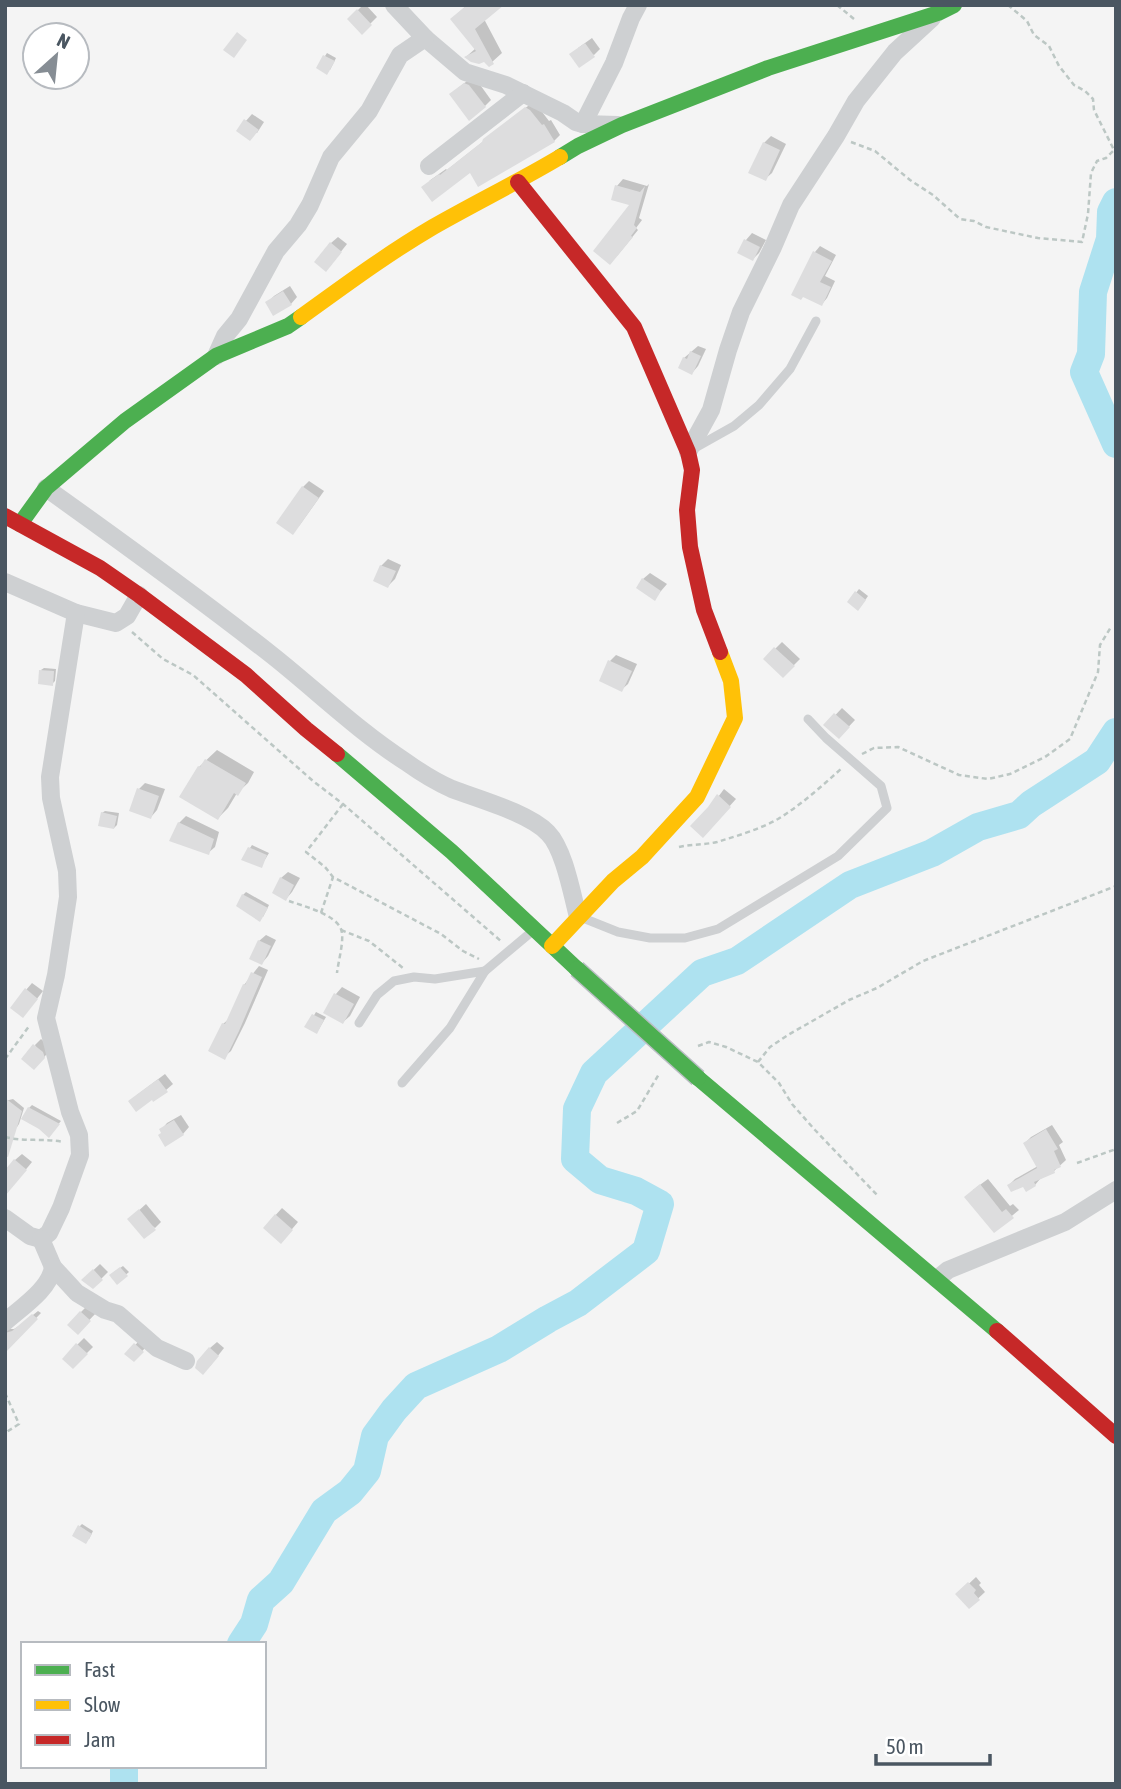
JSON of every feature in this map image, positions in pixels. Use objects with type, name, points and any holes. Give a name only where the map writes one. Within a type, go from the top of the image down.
[{"type":"main road","points":[[946,9],[768,68],[622,125],[578,146],[432,228],[288,326],[216,356],[125,421],[12,520],[90,562],[246,675],[452,852],[698,1078],[937,1279],[1116,1436]]},
{"type":"main road","points":[[518,182],[634,327],[688,452],[692,470],[687,510],[690,547],[704,610],[731,681],[735,718],[697,797],[642,857],[614,881],[552,946]]},
{"type":"street","points":[[394,5],[425,38],[465,72],[506,85],[576,122],[622,125]]},
{"type":"street","points":[[583,124],[614,63],[638,5]]},
{"type":"street","points":[[688,452],[711,410],[741,313],[774,247],[791,205],[856,101],[895,52],[946,9]]},
{"type":"street","points":[[216,356],[225,336],[239,319],[276,251],[298,225],[310,205],[331,157],[369,111],[400,55],[425,38]]},
{"type":"street","points":[[429,166],[523,93]]},
{"type":"street","points":[[46,488],[199,598],[282,663],[346,718],[406,762],[449,788],[495,804],[548,832],[559,847],[578,917]]},
{"type":"street","points":[[5,582],[76,613],[116,623],[127,616],[139,595]]},
{"type":"street","points":[[41,1239],[49,1233],[61,1208],[80,1155],[79,1135],[70,1112],[46,1018],[57,975],[68,897],[67,871],[51,798],[50,776],[76,613]]},
{"type":"street","points":[[937,1279],[948,1270],[970,1260],[1065,1222],[1116,1190]]},
{"type":"street","points":[[5,1218],[30,1236],[41,1239]]},
{"type":"street","points":[[41,1239],[53,1267],[78,1293],[104,1310],[118,1314],[157,1348],[186,1361]]},
{"type":"street","points":[[5,1322],[47,1284],[53,1267]]},
{"type":"lane","points":[[688,452],[734,426],[758,405],[789,369],[816,321]]},
{"type":"lane","points":[[578,917],[618,932],[650,938],[685,938],[718,929],[838,856],[887,808],[881,786],[808,719]]},
{"type":"lane","points":[[402,1083],[450,1028],[488,968],[534,929]]},
{"type":"lane","points":[[359,1023],[377,995],[394,981],[414,977],[435,979],[488,968]]},
{"type":"path","points":[[836,136],[875,151],[960,219],[1038,238],[1082,242],[1088,214],[1091,173],[1097,161],[1106,159],[1114,150],[1094,110],[1093,99],[1074,85],[1059,66],[1049,46],[1034,35],[1027,21],[1008,5]]},
{"type":"path","points":[[127,616],[132,633],[163,659],[193,675],[510,949]]},
{"type":"path","points":[[676,848],[713,843],[777,819],[815,792],[852,759],[874,748],[898,747],[959,775],[988,779],[1010,774],[1045,757],[1070,739],[1098,672],[1100,645],[1111,627]]},
{"type":"path","points":[[343,804],[306,852],[333,877],[441,934],[488,968]]},
{"type":"path","points":[[321,913],[333,877]]},
{"type":"path","points":[[758,1062],[770,1047],[788,1035],[923,961],[1116,886]]},
{"type":"path","points":[[289,901],[333,918],[341,930],[342,941],[337,973]]},
{"type":"path","points":[[341,930],[369,941],[414,977]]},
{"type":"path","points":[[5,1059],[31,1023],[46,1018]]},
{"type":"path","points":[[5,1137],[79,1143]]},
{"type":"path","points":[[1077,1163],[1116,1149]]},
{"type":"path","points":[[5,1393],[19,1424],[5,1433]]},
{"type":"building","points":[[467,5],[504,5],[475,29],[494,64],[489,67],[484,62],[471,62],[464,57],[476,51],[450,19]]},
{"type":"building","points":[[357,9],[372,25],[362,35],[347,19]]},
{"type":"building","points":[[237,32],[247,40],[234,58],[223,50]]},
{"type":"building","points":[[585,43],[595,57],[579,68],[569,54]]},
{"type":"building","points":[[323,55],[335,61],[327,75],[316,68]]},
{"type":"building","points":[[464,83],[469,85],[486,107],[469,121],[449,94]]},
{"type":"building","points":[[525,107],[544,124],[555,142],[478,187],[470,173],[432,202],[421,187]]},
{"type":"building","points":[[244,119],[259,130],[250,141],[236,131]]},
{"type":"building","points":[[763,142],[780,150],[766,181],[748,173]]},
{"type":"building","points":[[615,185],[640,192],[645,186],[634,225],[637,228],[610,265],[593,251],[629,205],[611,200]]},
{"type":"building","points":[[744,239],[760,247],[753,261],[737,253]]},
{"type":"building","points":[[330,242],[342,252],[326,272],[314,262]]},
{"type":"building","points":[[813,251],[832,261],[820,282],[831,287],[822,306],[803,297],[801,300],[791,295]]},
{"type":"building","points":[[283,291],[292,305],[273,316],[265,302]]},
{"type":"building","points":[[690,351],[701,356],[692,375],[678,368],[683,357],[687,359]]},
{"type":"building","points":[[302,486],[319,498],[293,535],[276,523]]},
{"type":"building","points":[[380,565],[396,571],[388,588],[373,581]]},
{"type":"building","points":[[642,578],[661,591],[655,601],[636,588]]},
{"type":"building","points":[[855,591],[866,600],[858,611],[847,602]]},
{"type":"building","points":[[774,647],[795,666],[783,678],[763,659]]},
{"type":"building","points":[[608,660],[632,671],[622,692],[599,681]]},
{"type":"building","points":[[39,670],[54,671],[53,686],[38,684]]},
{"type":"building","points":[[834,713],[850,727],[839,739],[823,725]]},
{"type":"building","points":[[205,759],[246,783],[238,796],[234,793],[218,820],[179,797]]},
{"type":"building","points":[[137,788],[159,796],[151,819],[129,811]]},
{"type":"building","points":[[717,794],[731,807],[703,838],[690,826]]},
{"type":"building","points":[[101,812],[117,816],[114,829],[98,826]]},
{"type":"building","points":[[178,822],[214,839],[209,855],[169,841]]},
{"type":"building","points":[[248,847],[267,855],[262,868],[241,860]]},
{"type":"building","points":[[280,877],[294,885],[286,901],[272,893]]},
{"type":"building","points":[[242,894],[268,908],[260,922],[236,906]]},
{"type":"building","points":[[258,940],[271,946],[262,965],[249,959]]},
{"type":"building","points":[[251,972],[262,977],[225,1060],[208,1051]]},
{"type":"building","points":[[25,988],[38,999],[23,1018],[10,1008]]},
{"type":"building","points":[[334,993],[354,1004],[343,1024],[323,1013]]},
{"type":"building","points":[[312,1014],[324,1020],[317,1034],[304,1027]]},
{"type":"building","points":[[33,1044],[43,1052],[45,1058],[34,1070],[21,1059]]},
{"type":"building","points":[[158,1079],[168,1092],[136,1112],[128,1101]]},
{"type":"building","points":[[5,1098],[22,1111],[8,1157],[5,1156]]},
{"type":"building","points":[[28,1107],[60,1124],[49,1138],[21,1119]]},
{"type":"building","points":[[174,1120],[184,1135],[165,1147],[158,1135],[161,1133],[159,1129]]},
{"type":"building","points":[[1046,1129],[1058,1149],[1054,1151],[1061,1167],[1054,1170],[1055,1173],[1034,1182],[1036,1186],[1026,1192],[1023,1187],[1011,1192],[1007,1185],[1037,1168],[1023,1143]]},
{"type":"building","points":[[14,1159],[27,1170],[5,1196],[5,1170]]},
{"type":"building","points":[[980,1184],[1002,1212],[1006,1209],[1014,1218],[994,1233],[964,1197]]},
{"type":"building","points":[[139,1209],[156,1230],[144,1239],[127,1219]]},
{"type":"building","points":[[275,1214],[293,1230],[281,1244],[263,1228]]},
{"type":"building","points":[[120,1267],[128,1276],[117,1285],[109,1275]]},
{"type":"building","points":[[93,1269],[103,1280],[93,1289],[81,1280]]},
{"type":"building","points":[[80,1311],[91,1321],[78,1335],[67,1325]]},
{"type":"building","points":[[32,1314],[38,1319],[5,1353],[5,1333],[12,1331]]},
{"type":"building","points":[[76,1343],[88,1354],[73,1369],[62,1359]]},
{"type":"building","points":[[134,1343],[144,1352],[134,1362],[124,1354]]},
{"type":"building","points":[[209,1347],[219,1356],[203,1375],[195,1368],[197,1361]]},
{"type":"building","points":[[78,1525],[92,1534],[86,1544],[72,1536]]},
{"type":"building","points":[[968,1582],[976,1590],[974,1593],[980,1600],[969,1609],[955,1594]]},
{"type":"waterway","points":[[1116,202],[1111,212],[1110,239],[1093,292],[1091,354],[1084,372],[1116,444]]},
{"type":"waterway","points":[[242,1642],[254,1624],[261,1600],[281,1582],[324,1511],[350,1492],[367,1471],[375,1436],[416,1386],[499,1349],[578,1303],[646,1251],[660,1204],[636,1191],[600,1180],[575,1159],[577,1109],[594,1073],[702,973],[737,961],[850,885],[932,853],[978,827],[1019,815],[1031,804],[1097,761],[1116,732]]},
{"type":"waterway","points":[[124,1768],[124,1784]]},
{"type":"traffic: fast","points":[[560,157],[622,125],[768,68],[938,13],[954,5]]},
{"type":"traffic: fast","points":[[20,524],[46,488],[125,421],[216,356],[288,326],[301,317]]},
{"type":"traffic: fast","points":[[337,754],[452,852],[577,969]]},
{"type":"traffic: fast","points":[[577,969],[698,1078]]},
{"type":"traffic: fast","points":[[698,1078],[997,1331]]},
{"type":"traffic: slow","points":[[301,317],[416,237],[560,157]]},
{"type":"traffic: slow","points":[[552,946],[613,881],[642,857],[697,797],[735,718],[731,681],[720,652]]},
{"type":"traffic: jam","points":[[518,182],[634,327],[688,452],[692,470],[687,510],[690,547],[704,610],[720,652]]},
{"type":"traffic: jam","points":[[5,516],[100,568],[139,595],[246,675],[337,754]]},
{"type":"traffic: jam","points":[[997,1331],[1116,1436]]}]
